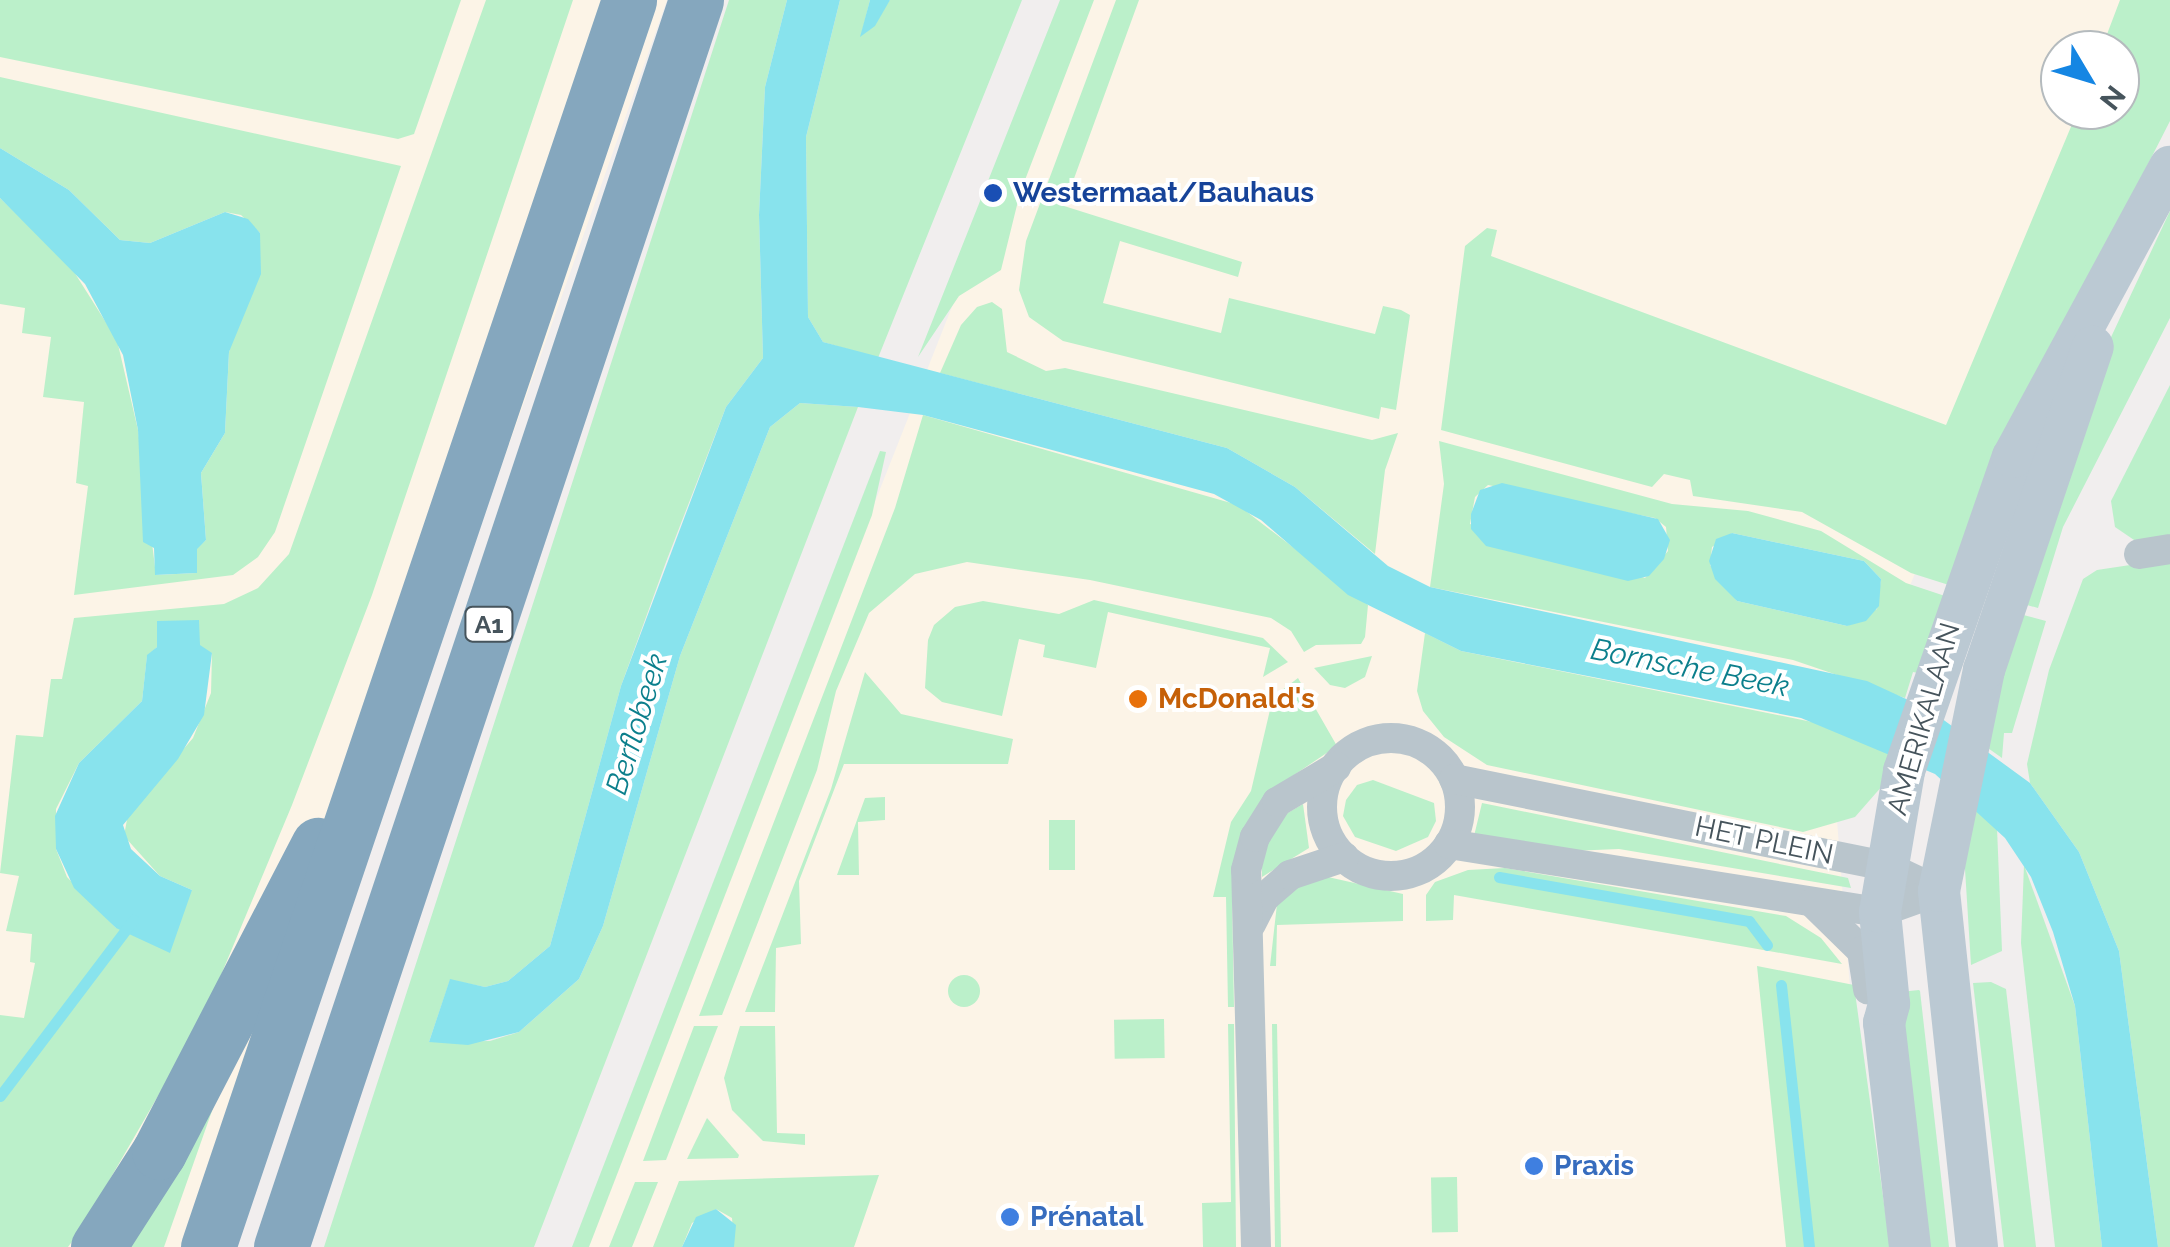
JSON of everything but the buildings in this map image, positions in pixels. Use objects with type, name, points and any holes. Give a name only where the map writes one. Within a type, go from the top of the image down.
[{"type":"highway","name":"A1","points":[[208,1247],[406,673],[629,0]]},
{"type":"highway","name":"A1","points":[[281,1247],[696,0]]},
{"type":"highway","name":"A1","points":[[98,1247],[194,1088],[406,673]]},
{"type":"main road","name":"AMERIKALAAN","points":[[1910,1247],[1884,1023],[1889,1004],[1880,912],[1904,770],[1926,692],[2012,457],[2170,167]]},
{"type":"main road","name":"AMERIKALAAN","points":[[1976,1247],[1939,891],[1970,723],[2036,502],[2138,230]]},
{"type":"street","points":[[2139,554],[2170,549]]},
{"type":"street","points":[[1256,1247],[1251,924],[1246,870],[1260,828],[1284,795],[1336,767],[1366,743],[1398,738],[1430,750],[1454,779],[1460,808],[1449,844],[1428,866],[1396,876],[1373,874],[1344,856],[1323,817],[1336,767]]},
{"type":"street","name":"HET PLEIN","points":[[1454,779],[1886,866],[1939,891]]},
{"type":"street","name":"HET PLEIN","points":[[1449,844],[1880,912],[1939,891]]},
{"type":"street","points":[[1251,924],[1265,897],[1290,876],[1344,856]]},
{"type":"street","name":"HET PLEIN","points":[[1810,901],[1862,951],[1869,997],[1884,1023]]},
{"type":"shaded area","points":[[0,0],[667,0],[224,1247],[0,1247]]},
{"type":"shaded area","points":[[1073,0],[2170,0],[2140,30],[2040,30],[2040,130],[2108,130],[2045,262],[1871,679],[1836,807],[1870,1247],[581,1247]]},
{"type":"green space","points":[[0,0],[461,0],[414,134],[398,139],[0,57]]},
{"type":"green space","points":[[486,0],[573,0],[372,595],[292,805],[203,1018],[68,1247],[0,1247],[0,1015],[24,1018],[35,963],[30,962],[32,934],[6,931],[19,876],[0,873],[16,735],[43,737],[51,679],[62,679],[74,618],[224,604],[258,588],[289,554]],"holes":[[[157,647],[212,653],[211,693],[193,738],[128,814],[124,836],[160,876],[192,890],[116,928],[67,877],[56,849],[56,809],[79,763],[142,701],[147,656]]]},
{"type":"green space","points":[[729,0],[787,0],[765,87],[759,215],[763,358],[726,407],[621,686],[550,946],[508,981],[485,987],[450,980],[429,1042],[490,1041],[519,1032],[579,979],[603,926],[680,656],[770,427],[800,403],[858,407],[534,1247],[324,1247]]},
{"type":"green space","points":[[840,0],[870,0],[861,36],[890,0],[1022,0],[878,358],[823,342],[808,317],[806,137]]},
{"type":"green space","points":[[1060,0],[1094,0],[1020,193],[1001,270],[959,296],[918,357]]},
{"type":"green space","points":[[1116,0],[1139,0],[1064,206],[1242,262],[1238,277],[1120,241],[1103,303],[1221,333],[1229,298],[1375,334],[1383,306],[1401,310],[1410,315],[1396,410],[1381,407],[1379,419],[1063,341],[1029,317],[1019,290],[1026,241]]},
{"type":"green space","points":[[2120,0],[2170,0],[2170,121],[2051,354],[1952,586],[1911,573],[1802,512],[1693,496],[1690,480],[1664,474],[1652,487],[1441,430],[1465,246],[1487,228],[1497,230],[1491,256],[1946,425],[2070,130],[2140,130],[2140,30],[2109,30]]},
{"type":"green space","points":[[0,77],[401,166],[275,532],[258,557],[233,575],[74,595],[88,486],[76,483],[84,402],[43,397],[51,337],[22,333],[25,308],[0,304],[0,198],[71,267],[117,340],[138,430],[156,575],[197,573],[197,548],[206,540],[201,473],[225,433],[229,352],[260,233],[241,215],[225,212],[150,243],[120,240],[69,190],[0,148]]},
{"type":"green space","points":[[2170,211],[2170,318],[2063,527],[2038,608],[2016,602],[2105,350]]},
{"type":"green space","points":[[992,302],[1002,309],[1007,352],[1046,371],[1065,368],[1372,440],[1398,433],[1385,470],[1375,554],[1295,487],[1227,448],[940,373],[961,325],[977,307]]},
{"type":"green space","points":[[2170,385],[2170,538],[2137,542],[2115,527],[2111,501]]},
{"type":"green space","points":[[923,415],[1238,505],[1368,605],[1365,637],[1361,644],[1316,645],[1304,652],[1291,631],[1271,618],[1090,580],[967,562],[915,574],[869,613],[836,691],[817,770],[722,1015],[699,1016],[895,508]]},
{"type":"green space","points":[[1439,441],[1672,504],[1748,511],[1821,531],[1906,583],[1948,597],[1923,674],[1913,672],[1905,698],[1793,660],[1430,587],[1444,484]],"holes":[[[1488,485],[1655,518],[1666,527],[1668,551],[1645,578],[1470,524],[1475,497]],[[1732,533],[1864,561],[1881,579],[1877,609],[1847,626],[1737,601],[1710,565],[1712,547]]]},
{"type":"green space","points":[[880,451],[886,452],[872,515],[589,1247],[572,1247]]},
{"type":"green space","points":[[2170,559],[2170,1247],[2158,1247],[2119,951],[2079,852],[2030,783],[2027,764],[2049,670],[2083,579],[2097,570]]},
{"type":"green space","points":[[1094,600],[1263,638],[1288,662],[1263,677],[1270,648],[1108,612],[1096,668],[1043,657],[1045,645],[1019,639],[1002,716],[942,702],[925,688],[928,640],[934,625],[955,607],[983,601],[1059,614]]},
{"type":"green space","points":[[2012,612],[2046,621],[2012,733],[2004,733],[2002,758],[1985,746]]},
{"type":"green space","points":[[1425,633],[1461,651],[1822,724],[1889,751],[1883,785],[1855,817],[1803,832],[1487,765],[1444,737],[1423,711],[1417,691]]},
{"type":"green space","points":[[1372,656],[1365,677],[1345,688],[1330,685],[1314,668]]},
{"type":"green space","points":[[865,672],[901,714],[1013,739],[1008,764],[844,764],[799,881],[801,944],[776,948],[775,1012],[745,1012],[831,789]]},
{"type":"green space","points":[[1298,678],[1337,746],[1266,794],[1232,897],[1234,1007],[1228,1007],[1226,897],[1213,897],[1231,822],[1251,791],[1273,697]]},
{"type":"green space","points":[[1373,780],[1434,803],[1436,821],[1428,837],[1396,851],[1355,837],[1343,816],[1346,800],[1357,785]]},
{"type":"green space","points":[[885,797],[885,820],[858,822],[859,875],[837,875],[865,798]]},
{"type":"green space","points":[[1482,803],[1848,878],[1851,888],[1619,849],[1546,852],[1474,836]]},
{"type":"green space","points":[[1303,804],[1309,848],[1262,877],[1262,853],[1286,814]]},
{"type":"green space","points":[[1976,807],[1997,828],[2002,951],[1971,965],[1964,853]]},
{"type":"green space","points":[[1049,820],[1075,820],[1075,870],[1049,870]]},
{"type":"green space","points":[[2024,865],[2075,1006],[2102,1247],[2055,1247],[2021,943]]},
{"type":"green space","points":[[1505,868],[1786,916],[1821,938],[1842,964],[1454,895],[1453,920],[1426,921],[1426,895],[1435,882],[1468,870]]},
{"type":"green space","points":[[1328,877],[1403,894],[1403,921],[1277,925],[1276,966],[1270,966],[1277,904],[1301,884]]},
{"type":"green space","points":[[1757,966],[1854,985],[1890,1247],[1786,1247]]},
{"type":"green space","points":[[964,975],[975,980],[980,991],[975,1002],[964,1007],[953,1002],[948,991],[953,980]]},
{"type":"green space","points":[[1991,982],[2006,989],[2036,1247],[2004,1247],[1973,983]]},
{"type":"green space","points":[[1919,990],[1949,1247],[1928,1247],[1900,992]]},
{"type":"green space","points":[[1164,1019],[1165,1058],[1115,1059],[1114,1020]]},
{"type":"green space","points":[[1228,1024],[1234,1024],[1236,1247],[1203,1247],[1202,1203],[1231,1202]]},
{"type":"green space","points":[[1272,1024],[1277,1024],[1281,1247],[1275,1247]]},
{"type":"green space","points":[[694,1026],[718,1026],[666,1160],[643,1161]]},
{"type":"green space","points":[[740,1026],[775,1026],[777,1133],[805,1134],[805,1145],[763,1141],[732,1110],[724,1078]]},
{"type":"green space","points":[[219,1091],[164,1247],[119,1247]]},
{"type":"green space","points":[[707,1118],[739,1155],[738,1158],[687,1159]]},
{"type":"green space","points":[[879,1175],[854,1247],[734,1247],[732,1218],[716,1209],[692,1223],[682,1247],[653,1247],[679,1181]]},
{"type":"green space","points":[[1431,1177],[1457,1177],[1458,1232],[1432,1232]]},
{"type":"green space","points":[[635,1182],[658,1182],[632,1247],[609,1247]]},
{"type":"water","points":[[787,0],[840,0],[806,137],[808,317],[823,342],[1227,448],[1295,487],[1388,566],[1430,587],[1867,681],[1930,710],[2030,783],[2079,852],[2119,951],[2158,1247],[2102,1247],[2075,1006],[2053,932],[2031,877],[2005,838],[1935,774],[1801,718],[1461,651],[1348,595],[1261,520],[1214,494],[923,415],[858,407],[800,403],[770,427],[680,656],[603,926],[579,979],[519,1032],[468,1045],[429,1042],[450,979],[485,987],[508,981],[550,946],[621,686],[726,407],[763,358],[759,215],[765,87]]},
{"type":"water","points":[[870,0],[890,0],[875,26],[860,37]]},
{"type":"water","points":[[0,148],[69,190],[120,240],[150,243],[225,212],[248,219],[260,233],[261,274],[229,352],[225,433],[201,473],[206,540],[197,549],[197,573],[155,575],[154,548],[143,542],[138,430],[123,355],[85,284],[0,198]]},
{"type":"water","points":[[1502,483],[1658,519],[1670,540],[1664,559],[1649,576],[1628,581],[1486,546],[1471,529],[1471,514],[1480,490]]},
{"type":"water","points":[[1732,533],[1864,561],[1881,579],[1879,606],[1866,621],[1847,626],[1737,601],[1715,579],[1709,561],[1716,539]]},
{"type":"water","points":[[199,620],[200,645],[212,653],[204,715],[178,759],[123,825],[131,849],[160,876],[192,890],[170,953],[116,928],[74,888],[56,849],[55,816],[79,763],[142,701],[147,655],[157,647],[157,621]]},
{"type":"water","points":[[716,1209],[736,1225],[734,1247],[682,1247],[696,1217]]},
{"type":"waterway","points":[[1499,877],[1749,921],[1767,945]]},
{"type":"waterway","points":[[0,1096],[133,920]]},
{"type":"waterway","points":[[1781,985],[1809,1247]]},
{"type":"place","name":"Westermaat/Bauhaus","points":[[993,193]]},
{"type":"place","name":"McDonald's","points":[[1138,699]]},
{"type":"place","name":"Praxis","points":[[1534,1166]]},
{"type":"place","name":"Prénatal","points":[[1010,1217]]},
{"type":"water label","name":"Bornsche Beek","points":[[1690,668]]},
{"type":"water label","name":"Berflobeek","points":[[637,724]]}]
